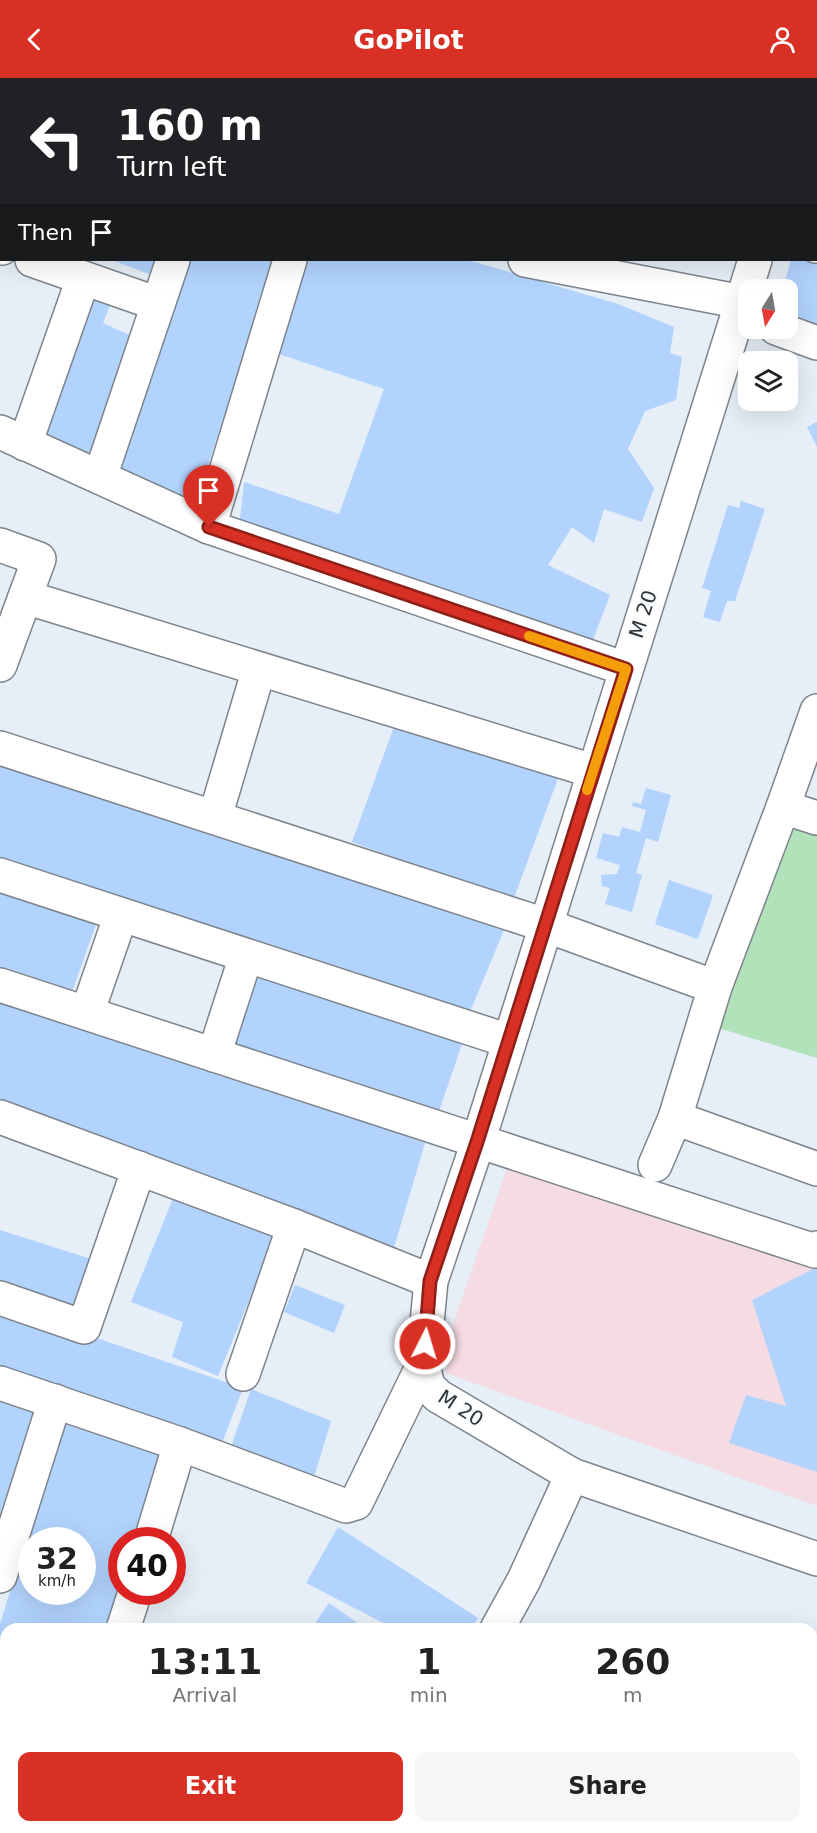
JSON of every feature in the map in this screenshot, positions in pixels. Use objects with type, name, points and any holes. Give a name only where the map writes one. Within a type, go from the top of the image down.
[{"type":"street","points":[[35,261],[158,304]]},
{"type":"street","points":[[100,477],[173,261]]},
{"type":"street","points":[[209,527],[290,261]]},
{"type":"street","points":[[529,261],[738,311]]},
{"type":"street","name":"M 20","points":[[751,279],[755,261]]},
{"type":"street","points":[[83,279],[12,438],[209,527],[626,669]]},
{"type":"street","name":"M 20","points":[[738,327],[593,771],[477,1142],[430,1281],[423,1365],[428,1386],[438,1396],[572,1476],[817,1559]]},
{"type":"street","points":[[798,336],[817,343]]},
{"type":"street","points":[[0,545],[39,559],[25,597],[6,628],[0,665]]},
{"type":"street","points":[[25,597],[593,771]]},
{"type":"street","points":[[215,817],[259,669]]},
{"type":"street","points":[[655,1166],[675,1118],[715,987],[817,711]]},
{"type":"street","points":[[0,748],[545,926],[715,987]]},
{"type":"street","points":[[783,807],[817,818]]},
{"type":"street","points":[[0,875],[509,1041]]},
{"type":"street","points":[[87,1013],[121,915]]},
{"type":"street","points":[[214,1055],[246,956]]},
{"type":"street","points":[[0,985],[477,1142],[816,1250]]},
{"type":"street","points":[[0,1117],[294,1226],[430,1281]]},
{"type":"street","points":[[675,1118],[817,1169]]},
{"type":"street","points":[[0,1298],[84,1327],[139,1168]]},
{"type":"street","points":[[243,1374],[294,1226]]},
{"type":"street","points":[[0,1383],[180,1444],[346,1506],[356,1503],[423,1365]]},
{"type":"street","points":[[3,1555],[55,1401]]},
{"type":"street","points":[[155,1527],[180,1444]]},
{"type":"street","points":[[500,1623],[524,1580],[572,1476]]},
{"type":"street","points":[[125,1623],[131,1605]]},
{"type":"shaded area","points":[[518,1137],[817,1234],[817,1506],[446,1373],[453,1324]]},
{"type":"green space","points":[[785,817],[817,828],[817,1058],[715,1027]]},
{"type":"building","points":[[87,261],[122,274],[103,323],[134,337],[87,464],[19,435]]},
{"type":"building","points":[[115,261],[155,261],[149,274]]},
{"type":"building","points":[[182,261],[276,261],[195,504],[112,469]]},
{"type":"building","points":[[305,261],[471,261],[618,304],[674,327],[670,353],[682,357],[676,400],[645,411],[628,449],[654,488],[642,522],[604,509],[594,543],[572,527],[548,565],[610,595],[591,645],[238,537],[244,482],[339,514],[384,389],[279,354]]},
{"type":"building","points":[[791,261],[817,261],[817,332],[798,325],[798,279],[785,279]]},
{"type":"building","points":[[817,422],[817,447],[807,427]]},
{"type":"building","points":[[741,501],[765,509],[735,601],[727,601],[720,622],[703,617],[711,591],[702,588],[728,505],[739,508]]},
{"type":"building","points":[[395,724],[561,770],[513,901],[352,842]]},
{"type":"building","points":[[0,761],[504,930],[467,1019],[0,863]]},
{"type":"building","points":[[646,788],[671,795],[658,842],[646,838],[636,873],[642,875],[632,912],[605,904],[610,888],[602,886],[601,875],[617,874],[620,865],[596,858],[603,833],[619,837],[622,827],[640,832],[646,810],[632,806],[633,802],[641,804]]},
{"type":"building","points":[[669,880],[713,895],[698,939],[655,924]]},
{"type":"building","points":[[0,885],[97,922],[69,1000],[0,978]]},
{"type":"building","points":[[247,970],[462,1044],[436,1120],[223,1050]]},
{"type":"building","points":[[0,999],[425,1143],[393,1251],[0,1110]]},
{"type":"building","points":[[176,1191],[279,1227],[218,1376],[172,1357],[183,1322],[131,1302]]},
{"type":"building","points":[[0,1230],[91,1259],[73,1315],[0,1291]]},
{"type":"building","points":[[817,1267],[817,1472],[729,1443],[746,1395],[786,1406],[752,1300]]},
{"type":"building","points":[[295,1285],[345,1305],[334,1333],[284,1312]]},
{"type":"building","points":[[0,1305],[243,1388],[222,1443],[0,1367]]},
{"type":"building","points":[[251,1389],[331,1421],[312,1484],[230,1450]]},
{"type":"building","points":[[0,1399],[41,1413],[0,1532]]},
{"type":"building","points":[[63,1417],[166,1453],[140,1527],[108,1527],[108,1605],[114,1605],[108,1623],[0,1623],[18,1565],[18,1605],[96,1605],[96,1527],[30,1527]]},
{"type":"building","points":[[338,1527],[478,1618],[474,1623],[383,1623],[306,1583]]},
{"type":"building","points":[[329,1603],[357,1623],[315,1623]]},
{"type":"slow traffic","points":[[529,636],[626,669],[587,790]]},
{"type":"route","points":[[209,527],[626,669],[477,1142],[430,1281],[425,1344]]}]
